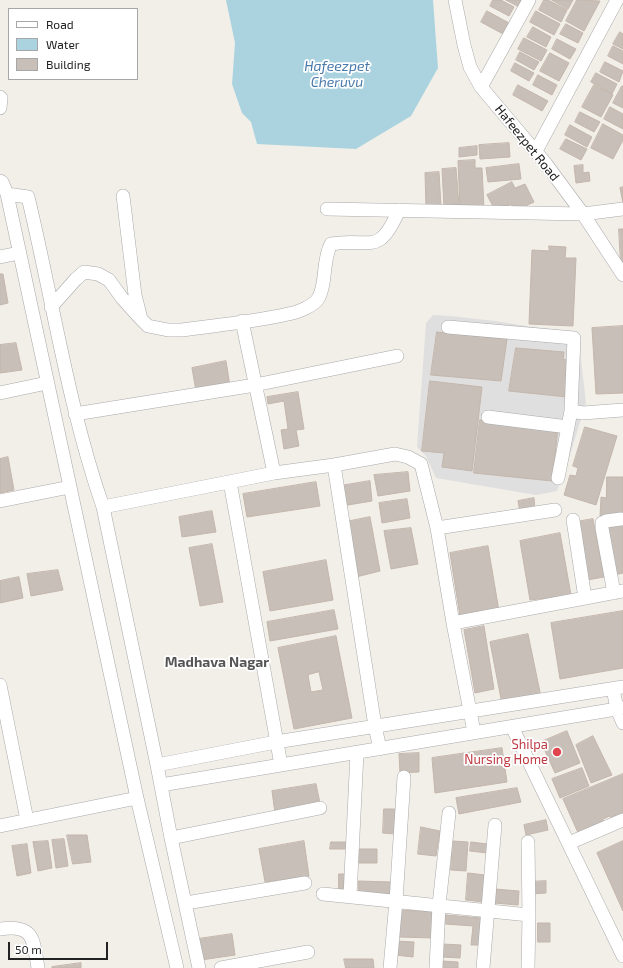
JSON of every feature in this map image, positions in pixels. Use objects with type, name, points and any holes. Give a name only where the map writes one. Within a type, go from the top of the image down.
[{"type":"street","name":"Hafeezpet Road","points":[[455,0],[470,67],[481,87],[536,152],[583,214],[623,275]]},
{"type":"street","points":[[481,87],[529,0]]},
{"type":"street","points":[[536,152],[617,0]]},
{"type":"street","points":[[0,97],[0,108]]},
{"type":"street","points":[[0,181],[2,182],[7,194],[137,798],[176,964],[198,964],[186,903],[170,838],[157,765],[103,507],[75,414],[28,197],[7,194]]},
{"type":"street","points":[[123,196],[135,295],[141,319]]},
{"type":"street","points":[[327,209],[583,214],[623,209]]},
{"type":"street","points":[[51,307],[84,272],[98,274],[109,280],[122,298],[148,326],[168,330],[182,330],[289,314],[307,308],[319,299],[323,285],[326,252],[331,244],[373,244],[385,237],[399,210]]},
{"type":"street","points":[[0,257],[19,253]]},
{"type":"street","points":[[242,321],[274,473]]},
{"type":"street","points":[[448,327],[574,338],[571,411],[558,478]]},
{"type":"street","points":[[75,414],[255,385],[397,356]]},
{"type":"street","points":[[0,393],[46,380],[66,372]]},
{"type":"street","points":[[571,411],[583,413],[623,410]]},
{"type":"street","points":[[488,417],[568,427]]},
{"type":"street","points":[[103,507],[274,473],[334,465],[395,454],[408,457],[421,464],[437,528],[453,623],[474,732]]},
{"type":"street","points":[[334,465],[375,726],[380,749]]},
{"type":"street","points":[[230,482],[276,742],[282,765]]},
{"type":"street","points":[[0,501],[70,487]]},
{"type":"street","points":[[437,528],[555,510]]},
{"type":"street","points":[[453,623],[619,592],[602,523],[621,519]]},
{"type":"street","points":[[572,520],[585,598]]},
{"type":"street","points":[[0,685],[3,715],[27,820]]},
{"type":"street","points":[[157,765],[276,742],[618,688],[623,723]]},
{"type":"street","points":[[161,785],[620,709]]},
{"type":"street","points":[[512,727],[623,956]]},
{"type":"street","points":[[350,896],[357,753]]},
{"type":"street","points":[[390,968],[404,777]]},
{"type":"street","points":[[0,826],[137,798]]},
{"type":"street","points":[[170,838],[320,808]]},
{"type":"street","points":[[436,968],[439,905],[450,813]]},
{"type":"street","points":[[569,843],[623,820]]},
{"type":"street","points":[[483,968],[495,825]]},
{"type":"street","points":[[528,842],[528,968]]},
{"type":"street","points":[[186,903],[305,883]]},
{"type":"street","points":[[323,894],[529,915]]},
{"type":"street","points":[[0,929],[14,927],[26,931],[30,935],[34,942],[38,968]]},
{"type":"street","points":[[221,968],[308,952]]},
{"type":"shaded area","points":[[433,315],[495,321],[578,333],[586,403],[565,471],[557,491],[536,495],[436,478],[426,456],[417,447],[426,323]]},
{"type":"water","name":"Hafeezpet Cheruvu","points":[[226,0],[433,0],[438,68],[411,116],[356,149],[257,144],[251,122],[242,113],[232,84],[235,43]]},
{"type":"building","points":[[493,0],[501,0],[514,7],[509,16],[490,6]]},
{"type":"building","points":[[506,0],[521,0],[518,6]]},
{"type":"building","points":[[544,0],[548,0],[567,10],[561,22],[539,10]]},
{"type":"building","points":[[552,0],[573,0],[568,9]]},
{"type":"building","points":[[577,0],[600,1],[584,31],[566,21]]},
{"type":"building","points":[[487,11],[509,23],[503,34],[481,22]]},
{"type":"building","points":[[536,11],[560,24],[554,35],[530,22]]},
{"type":"building","points":[[566,24],[583,33],[578,43],[560,34]]},
{"type":"building","points":[[533,27],[551,37],[546,47],[527,37]]},
{"type":"building","points":[[620,32],[623,34],[623,49],[613,44]]},
{"type":"building","points":[[524,38],[547,50],[541,61],[518,49]]},
{"type":"building","points":[[557,39],[576,49],[570,59],[552,49]]},
{"type":"building","points":[[613,46],[623,51],[623,64],[608,56]]},
{"type":"building","points":[[520,52],[539,62],[534,70],[516,60]]},
{"type":"building","points":[[550,53],[569,63],[559,81],[540,71]]},
{"type":"building","points":[[605,62],[623,71],[619,82],[600,72]]},
{"type":"building","points":[[515,63],[534,73],[529,81],[511,71]]},
{"type":"building","points":[[596,73],[617,84],[612,94],[591,82]]},
{"type":"building","points":[[538,75],[557,85],[552,95],[533,85]]},
{"type":"building","points":[[518,85],[548,101],[542,111],[513,95]]},
{"type":"building","points":[[594,85],[613,95],[601,117],[582,107]]},
{"type":"building","points":[[623,86],[623,108],[613,103]]},
{"type":"building","points":[[610,107],[623,114],[623,129],[604,119]]},
{"type":"building","points":[[580,112],[600,122],[594,132],[575,122]]},
{"type":"building","points":[[603,124],[623,135],[623,140],[613,159],[591,148]]},
{"type":"building","points":[[570,125],[592,137],[587,147],[565,135]]},
{"type":"building","points":[[566,139],[587,149],[581,160],[560,149]]},
{"type":"building","points":[[509,143],[510,157],[480,159],[479,145]]},
{"type":"building","points":[[477,146],[477,155],[459,157],[459,148]]},
{"type":"building","points":[[475,160],[475,168],[482,168],[484,208],[460,209],[458,161]]},
{"type":"building","points":[[519,164],[521,179],[488,182],[486,168]]},
{"type":"building","points":[[583,165],[583,173],[589,172],[590,181],[576,183],[574,166]]},
{"type":"building","points":[[456,168],[459,206],[444,207],[442,169]]},
{"type":"building","points":[[439,172],[441,206],[426,207],[425,173]]},
{"type":"building","points":[[512,182],[515,188],[525,184],[534,202],[515,211],[511,204],[496,212],[487,195]]},
{"type":"building","points":[[623,187],[623,203],[620,188]]},
{"type":"building","points":[[619,229],[623,229],[623,264],[621,264]]},
{"type":"building","points":[[549,246],[566,247],[565,258],[576,258],[573,326],[529,324],[532,250],[549,251]]},
{"type":"building","points":[[0,274],[3,274],[8,303],[0,305]]},
{"type":"building","points":[[623,326],[623,393],[596,394],[592,328]]},
{"type":"building","points":[[437,332],[507,339],[501,381],[431,375]]},
{"type":"building","points":[[16,343],[22,370],[0,373],[0,345]]},
{"type":"building","points":[[516,348],[564,352],[563,359],[570,361],[567,397],[509,391]]},
{"type":"building","points":[[226,361],[230,386],[196,391],[192,368]]},
{"type":"building","points":[[430,381],[482,387],[472,471],[442,467],[444,453],[422,451]]},
{"type":"building","points":[[298,392],[304,429],[296,430],[299,446],[284,449],[281,430],[288,429],[284,401],[268,404],[267,397]]},
{"type":"building","points":[[480,420],[558,428],[552,481],[474,473]]},
{"type":"building","points":[[585,427],[617,436],[596,505],[564,495],[570,475],[576,476],[578,468],[573,466]]},
{"type":"building","points":[[8,457],[14,490],[0,493],[0,459]]},
{"type":"building","points":[[408,472],[410,491],[378,496],[374,475]]},
{"type":"building","points":[[607,477],[623,477],[623,517],[600,516],[601,497],[606,498]]},
{"type":"building","points":[[370,481],[372,501],[342,506],[340,486]]},
{"type":"building","points":[[316,482],[320,506],[247,517],[243,494]]},
{"type":"building","points":[[534,498],[535,510],[520,512],[518,501]]},
{"type":"building","points":[[407,499],[410,518],[382,523],[379,503]]},
{"type":"building","points":[[212,511],[216,532],[182,537],[179,517]]},
{"type":"building","points":[[370,517],[380,571],[356,577],[346,522]]},
{"type":"building","points":[[593,519],[604,577],[587,580],[576,522]]},
{"type":"building","points":[[623,524],[623,573],[614,575],[606,527]]},
{"type":"building","points":[[411,528],[418,564],[391,569],[384,531]]},
{"type":"building","points":[[560,533],[571,595],[530,600],[520,541]]},
{"type":"building","points":[[212,544],[223,602],[200,606],[189,548]]},
{"type":"building","points":[[488,546],[499,611],[460,616],[450,553]]},
{"type":"building","points":[[326,560],[333,600],[270,611],[263,572]]},
{"type":"building","points":[[58,570],[63,590],[31,596],[27,574]]},
{"type":"building","points":[[19,577],[23,598],[0,603],[0,581]]},
{"type":"building","points":[[334,610],[338,629],[270,641],[267,622]]},
{"type":"building","points":[[623,611],[623,668],[560,679],[551,623]]},
{"type":"building","points":[[484,626],[494,689],[475,693],[464,630]]},
{"type":"building","points":[[528,634],[541,697],[502,704],[490,642]]},
{"type":"building","points":[[336,636],[352,718],[294,729],[278,648]],"holes":[[[319,672],[323,690],[311,692],[308,675]]]},
{"type":"building","points":[[567,731],[580,763],[555,773],[541,742]]},
{"type":"building","points":[[593,736],[612,775],[591,783],[576,745]]},
{"type":"building","points":[[502,748],[507,782],[435,793],[432,758]]},
{"type":"building","points":[[419,753],[419,772],[400,773],[399,754]]},
{"type":"building","points":[[582,768],[589,786],[560,798],[552,779]]},
{"type":"building","points":[[623,774],[623,818],[612,819],[610,816],[603,819],[603,822],[579,835],[563,799]]},
{"type":"building","points":[[316,784],[320,803],[275,813],[272,791]]},
{"type":"building","points":[[517,788],[521,802],[459,814],[456,798]]},
{"type":"building","points":[[384,809],[396,809],[395,834],[383,833]]},
{"type":"building","points":[[546,820],[548,830],[526,835],[524,825]]},
{"type":"building","points":[[421,827],[440,831],[436,856],[418,854]]},
{"type":"building","points":[[67,835],[87,835],[91,862],[73,864]]},
{"type":"building","points":[[64,839],[68,866],[56,868],[52,840]]},
{"type":"building","points":[[48,841],[52,868],[38,871],[33,842]]},
{"type":"building","points":[[304,841],[309,876],[265,882],[259,849]]},
{"type":"building","points":[[453,841],[468,842],[466,871],[451,870]]},
{"type":"building","points":[[623,841],[623,911],[597,853]]},
{"type":"building","points":[[331,842],[349,842],[349,849],[330,849]]},
{"type":"building","points":[[471,842],[488,844],[487,853],[470,851]]},
{"type":"building","points":[[27,844],[31,873],[17,876],[12,846]]},
{"type":"building","points":[[359,849],[377,849],[377,863],[359,863]]},
{"type":"building","points":[[468,873],[485,875],[483,902],[466,900]]},
{"type":"building","points":[[339,874],[347,874],[346,890],[339,890]]},
{"type":"building","points":[[359,881],[392,882],[392,894],[359,893]]},
{"type":"building","points":[[546,881],[546,893],[530,894],[529,882]]},
{"type":"building","points":[[495,889],[519,891],[518,905],[494,903]]},
{"type":"building","points":[[400,910],[434,912],[433,938],[399,937]]},
{"type":"building","points":[[446,915],[481,918],[479,945],[471,945],[473,926],[445,924]]},
{"type":"building","points":[[538,923],[550,923],[550,942],[538,942]]},
{"type":"building","points":[[232,934],[235,955],[201,960],[198,939]]},
{"type":"building","points":[[396,941],[414,942],[413,957],[395,955]]},
{"type":"building","points":[[443,944],[461,945],[460,958],[442,957]]},
{"type":"building","points":[[344,959],[373,959],[374,968],[346,968]]},
{"type":"building","points":[[443,961],[458,962],[458,968],[442,968]]},
{"type":"building","points":[[81,963],[81,968],[52,968],[52,967]]},
{"type":"place","name":"Shilpa Nursing Home","points":[[557,752]]},
{"type":"district","name":"Madhava Nagar","points":[[217,662]]}]
